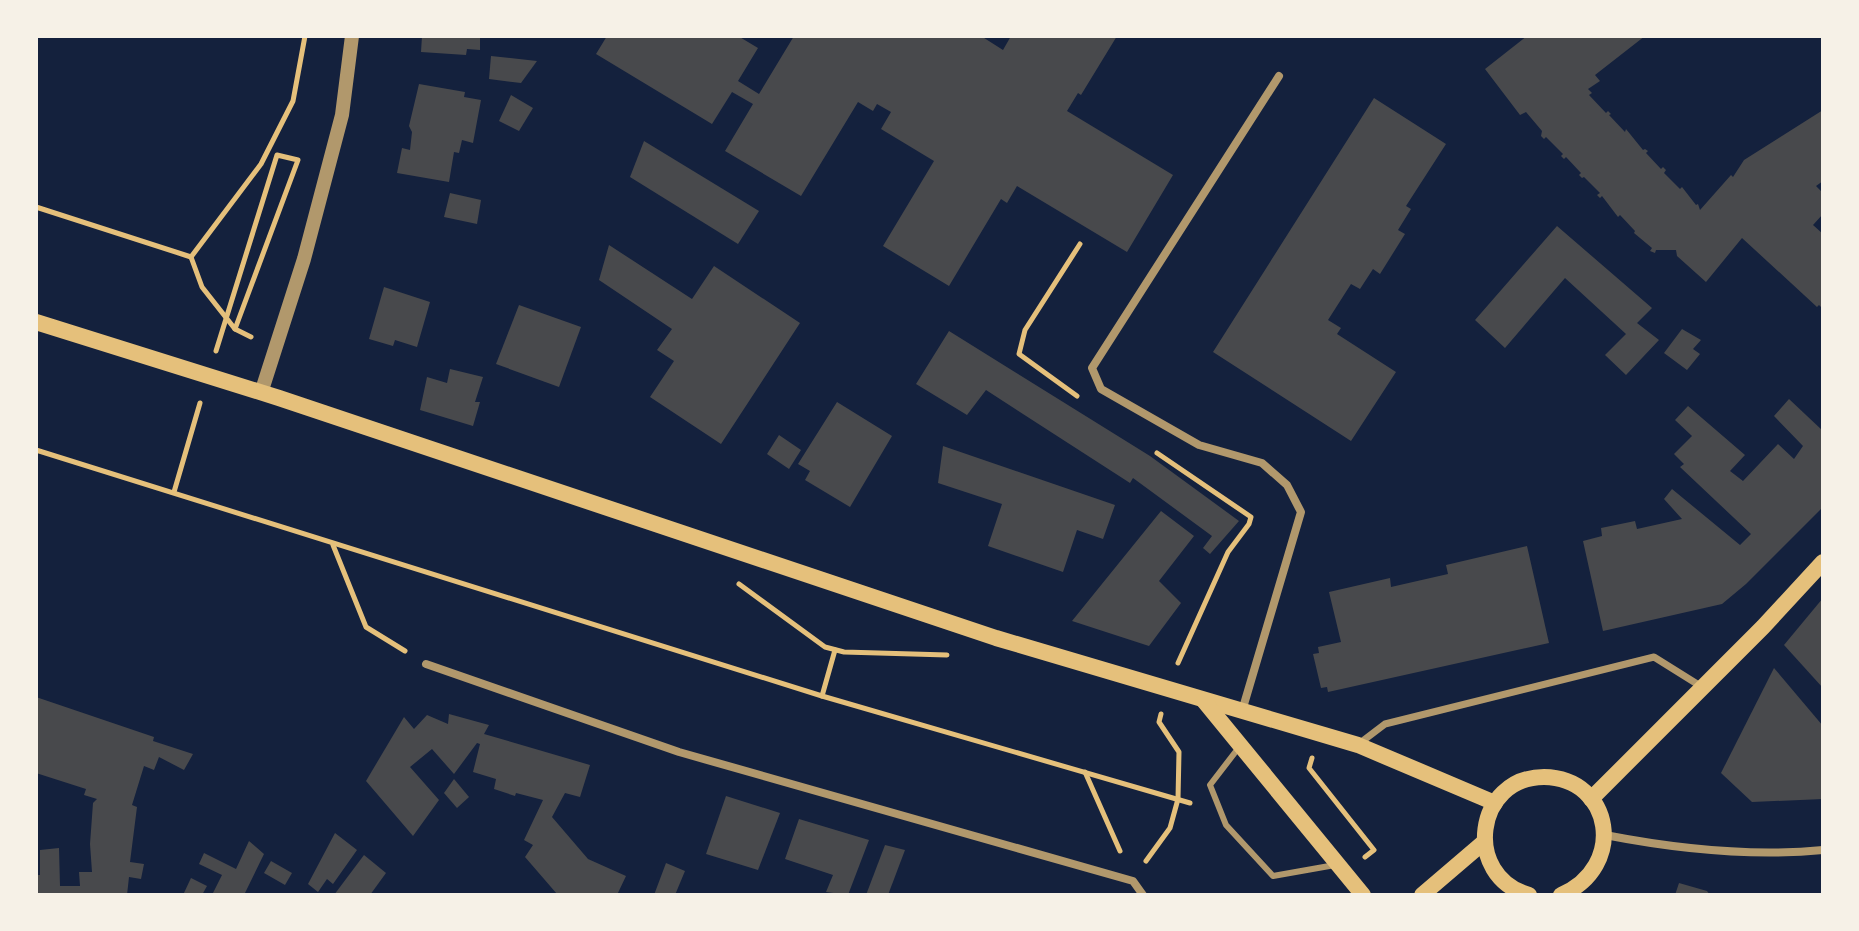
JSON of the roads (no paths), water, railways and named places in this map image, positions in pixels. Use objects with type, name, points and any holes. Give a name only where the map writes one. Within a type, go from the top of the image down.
[{"type":"main road","points":[[36,322],[261,393],[996,638],[1358,745],[1495,803]]},
{"type":"main road","points":[[1591,799],[1763,627],[1823,562]]},
{"type":"main road","points":[[1203,700],[1363,895]]},
{"type":"main road","points":[[1525,895],[1509,886],[1488,859],[1484,842],[1486,821],[1495,803],[1507,790],[1523,781],[1542,777],[1561,779],[1578,787],[1591,799],[1601,816],[1605,835],[1599,862],[1590,878],[1561,895]]},
{"type":"main road","points":[[1422,895],[1484,842]]},
{"type":"street","points":[[261,393],[304,259],[342,115],[352,36]]},
{"type":"street","points":[[1242,712],[1301,512],[1287,485],[1262,463],[1199,445],[1101,389],[1092,368],[1279,76]]},
{"type":"street","points":[[1358,745],[1385,724],[1654,657],[1702,687]]},
{"type":"street","points":[[426,664],[679,752],[1133,881],[1143,895]]},
{"type":"street","points":[[1605,835],[1683,849],[1793,853],[1823,850]]},
{"type":"lane","points":[[1240,746],[1210,785],[1226,825],[1273,876],[1337,865]]}]
